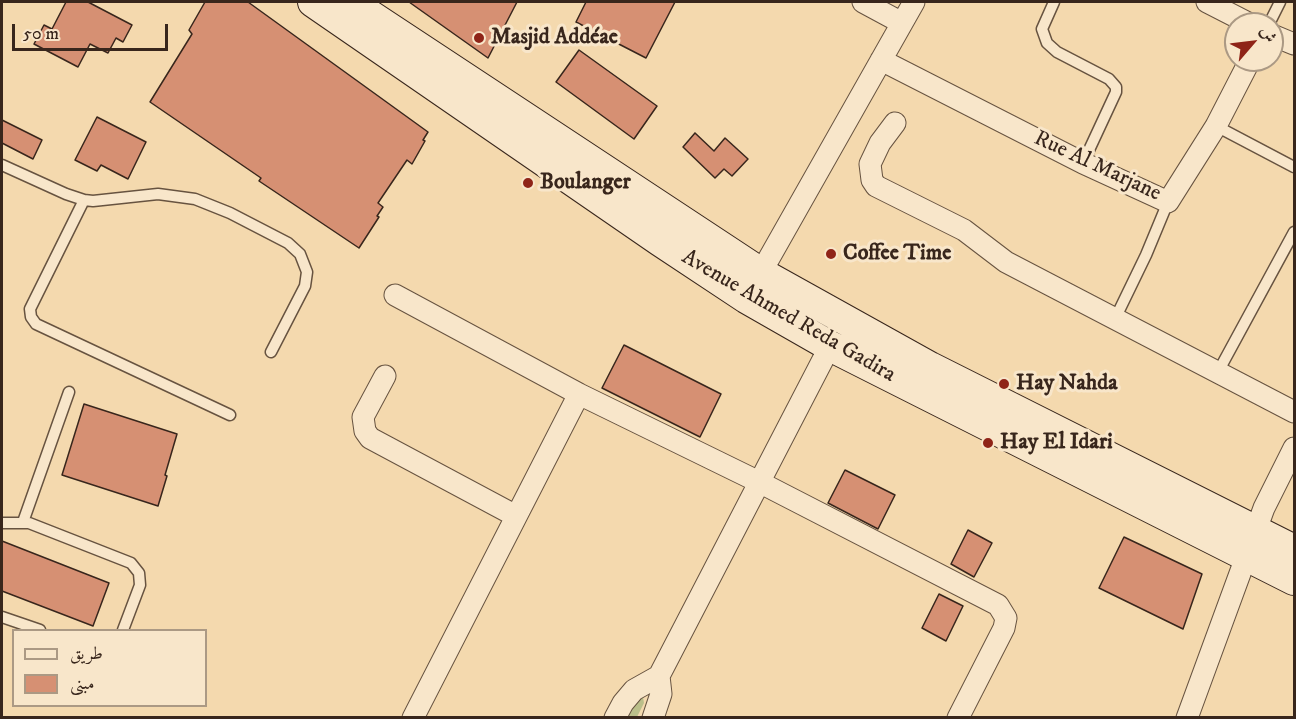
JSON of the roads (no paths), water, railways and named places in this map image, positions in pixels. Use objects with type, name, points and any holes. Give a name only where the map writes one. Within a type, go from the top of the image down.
[{"type":"main road","name":"Avenue Ahmed Reda Gadira","points":[[313,2],[361,11],[754,286],[830,346],[1251,543],[1294,550]]},
{"type":"main road","name":"Avenue Ahmed Reda Gadira","points":[[754,286],[930,367],[1251,543],[1294,580]]},
{"type":"street","points":[[863,2],[902,23]]},
{"type":"street","points":[[754,286],[914,2]]},
{"type":"street","points":[[1207,2],[1227,12]]},
{"type":"street","name":"Rue Al Marjane","points":[[881,60],[1083,163],[1168,202],[1216,126],[1244,72]]},
{"type":"street","points":[[895,123],[880,143],[870,164],[872,180],[876,186],[964,230],[997,257],[1294,412]]},
{"type":"street","points":[[395,296],[579,394],[759,482],[1001,608],[1006,618],[1004,628],[958,717]]},
{"type":"street","points":[[615,717],[634,690],[659,676],[830,346]]},
{"type":"street","points":[[385,376],[363,417],[365,430],[370,438],[516,516]]},
{"type":"street","points":[[413,717],[579,394]]},
{"type":"street","points":[[1187,717],[1264,508],[1294,448]]},
{"type":"street","points":[[653,717],[661,694],[659,676]]},
{"type":"lane","points":[[1054,2],[1042,29],[1047,43],[1057,52],[1109,79],[1116,87],[1116,92],[1083,163]]},
{"type":"lane","points":[[1216,126],[1294,167]]},
{"type":"lane","points":[[2,165],[84,200],[158,194],[195,199],[230,213],[295,248],[305,262],[307,272],[305,286],[271,352]]},
{"type":"lane","points":[[84,200],[30,309],[31,317],[36,324],[230,415]]},
{"type":"lane","points":[[1115,319],[1146,255],[1168,202]]},
{"type":"lane","points":[[1218,372],[1294,232]]},
{"type":"lane","points":[[22,522],[69,392]]},
{"type":"lane","points":[[2,523],[22,522],[125,560],[135,567],[139,573],[140,585],[123,629]]},
{"type":"lane","points":[[2,617],[37,629]]},
{"type":"place","name":"Masjid Addéae","points":[[479,38]]},
{"type":"place","name":"Boulanger","points":[[528,183]]},
{"type":"place","name":"Coffee Time","points":[[831,254]]},
{"type":"place","name":"Hay Nahda","points":[[1004,384]]},
{"type":"place","name":"Hay El Idari","points":[[988,443]]}]
